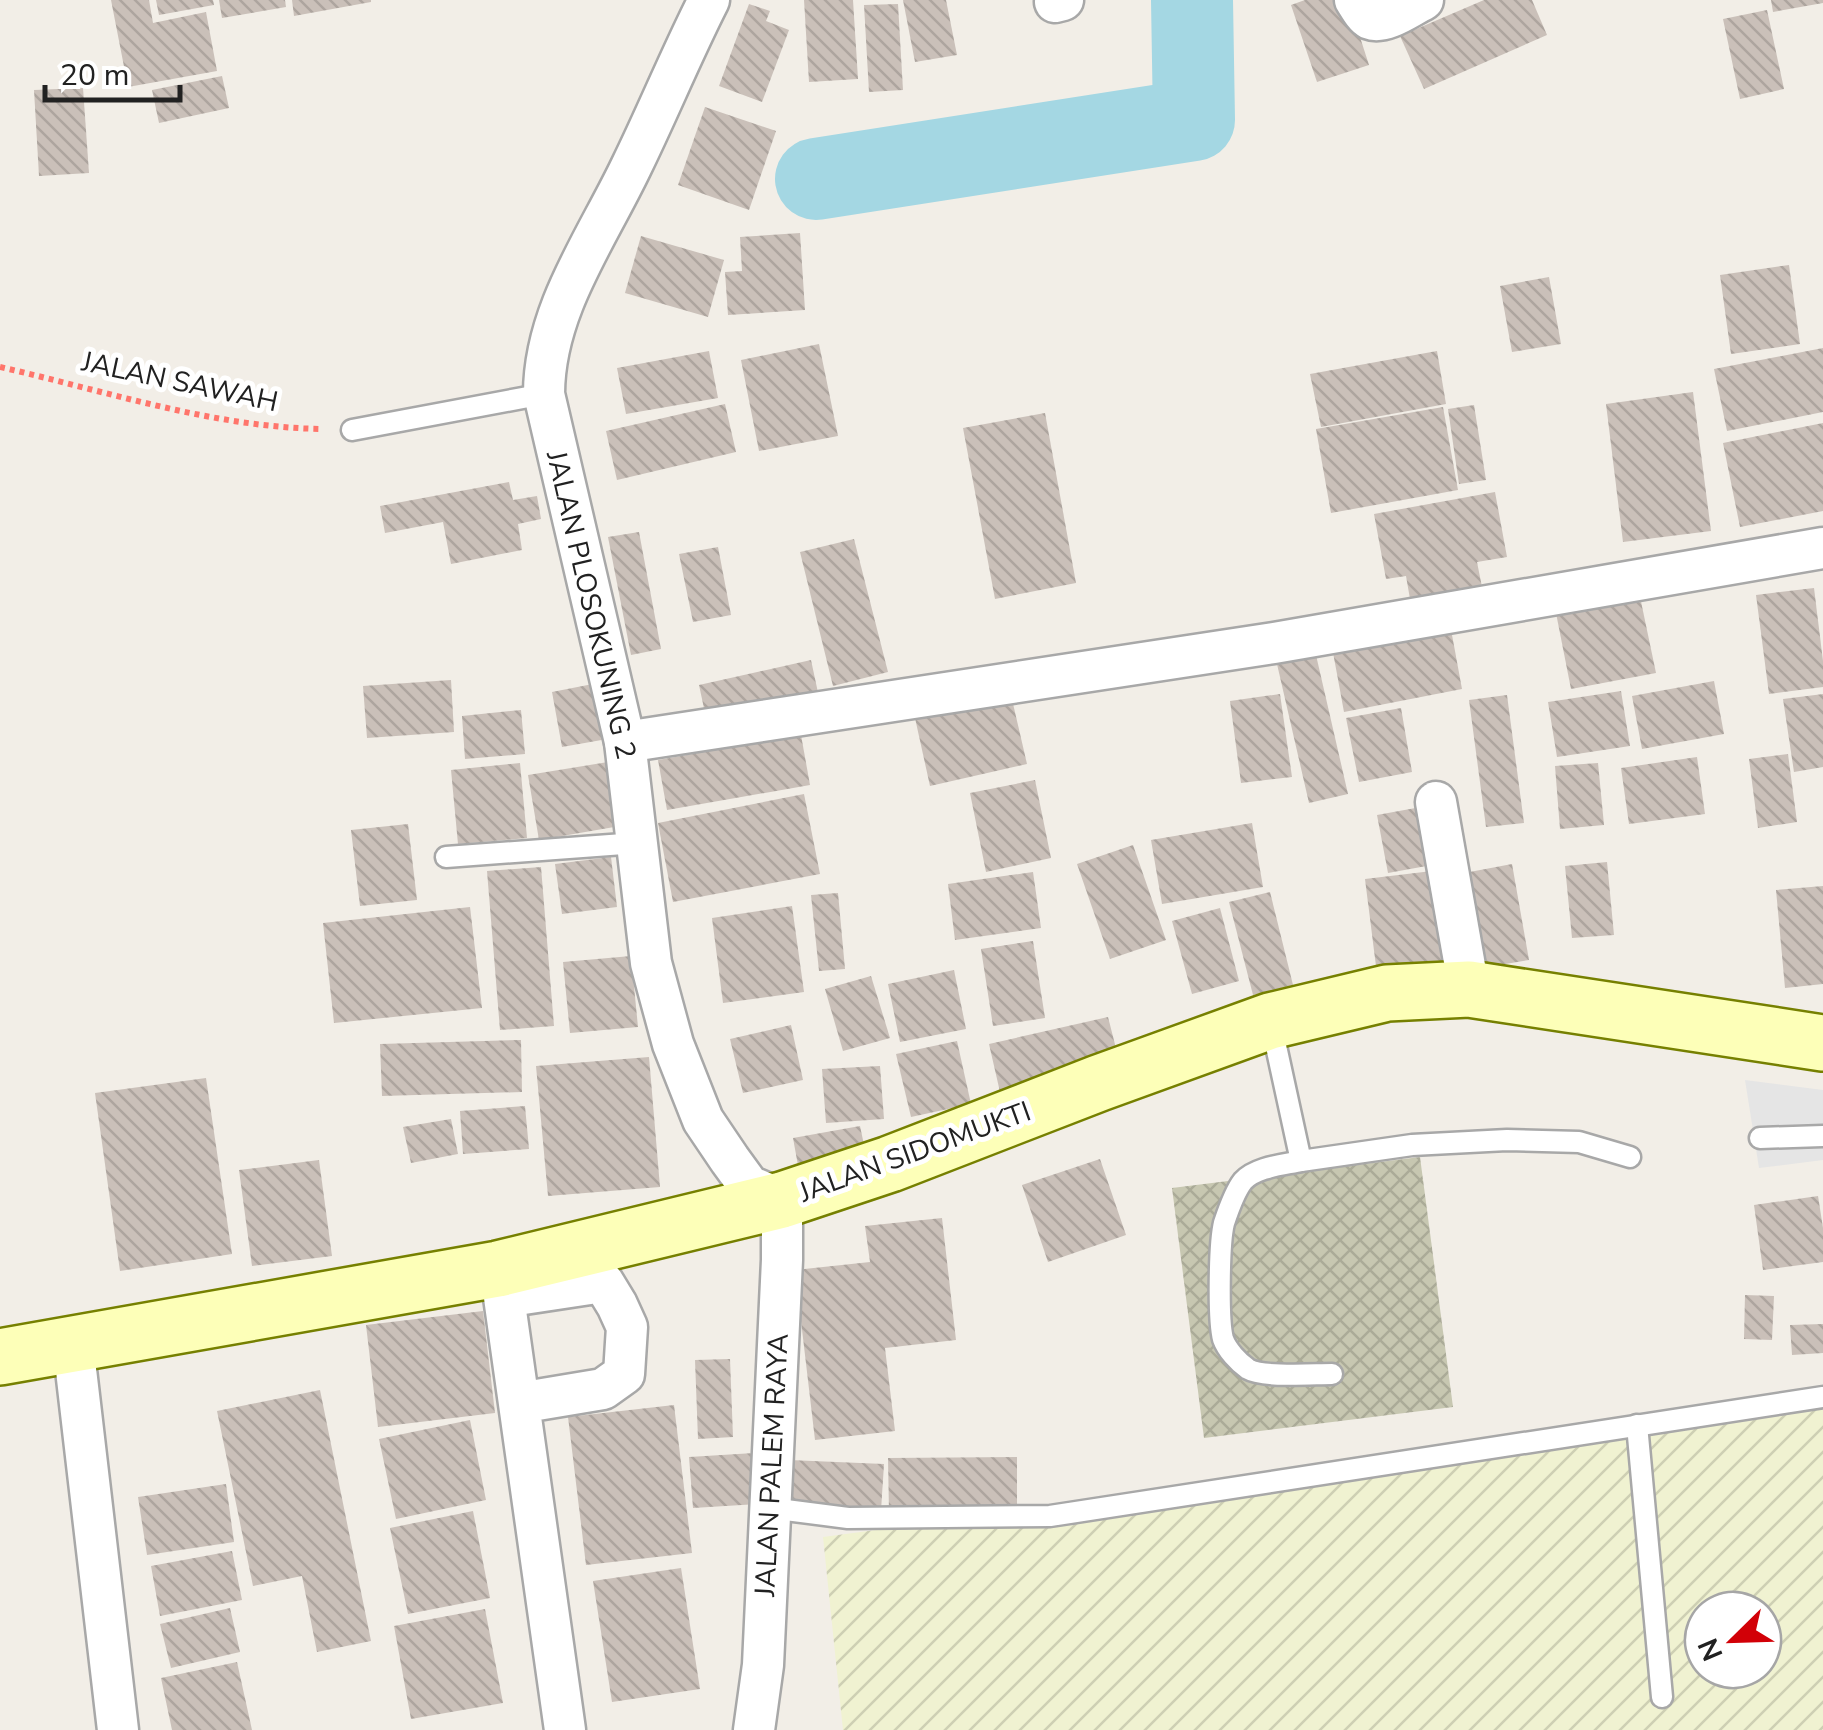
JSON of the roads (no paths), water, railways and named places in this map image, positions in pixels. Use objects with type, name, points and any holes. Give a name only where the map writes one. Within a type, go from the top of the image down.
[{"type":"main road","name":"JALAN SIDOMUKTI","points":[[0,1357],[498,1270],[782,1200],[890,1164],[1270,1021],[1387,994],[1468,989],[1823,1043]]},
{"type":"street","name":"JALAN PLOSOKUNING 2","points":[[709,0],[557,318],[548,351],[544,394],[625,742],[651,963],[673,1044],[703,1120],[749,1186],[782,1200]]},
{"type":"street","points":[[1355,0],[1367,18],[1375,21],[1423,0]]},
{"type":"street","points":[[625,742],[1274,643],[1823,548]]},
{"type":"street","points":[[1436,802],[1468,989]]},
{"type":"street","name":"JALAN PALEM RAYA","points":[[754,1730],[763,1665],[782,1200]]},
{"type":"street","points":[[73,1344],[118,1730]]},
{"type":"street","points":[[519,1404],[565,1730]]},
{"type":"lane","points":[[352,430],[544,394]]},
{"type":"lane","points":[[446,857],[637,844]]},
{"type":"lane","points":[[1270,1021],[1301,1161]]},
{"type":"lane","points":[[1760,1138],[1823,1136]]},
{"type":"lane","points":[[1332,1374],[1250,1371],[1231,1353],[1224,1339],[1220,1288],[1224,1225],[1244,1180],[1259,1171],[1301,1161],[1412,1145],[1507,1140],[1579,1142],[1630,1156]]},
{"type":"lane","points":[[770,1508],[848,1518],[1050,1516],[1823,1396]]},
{"type":"lane","points":[[1637,1425],[1662,1697]]},
{"type":"waterway","points":[[816,179],[1194,120],[1192,0]]}]
